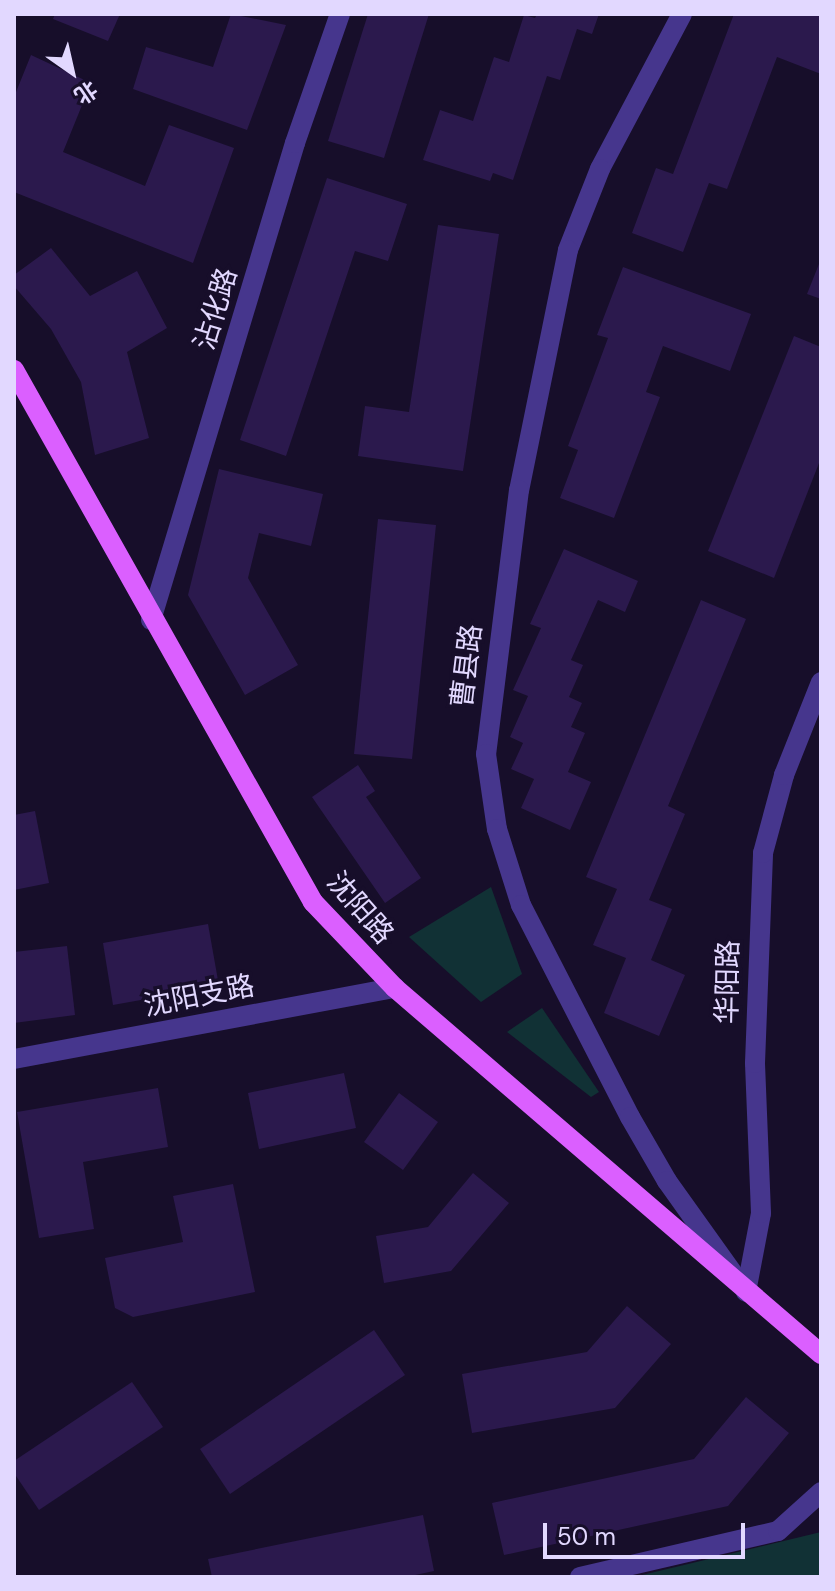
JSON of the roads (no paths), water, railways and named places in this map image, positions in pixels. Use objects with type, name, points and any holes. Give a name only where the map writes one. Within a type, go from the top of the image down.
[{"type":"main road","name":"沈阳路","points":[[14,370],[151,620],[313,902],[395,988],[821,1354]]},
{"type":"street","name":"沾化路","points":[[151,620],[295,143],[340,14]]},
{"type":"street","name":"曹县路","points":[[682,14],[600,169],[568,250],[519,490],[486,754],[497,829],[521,905],[586,1040],[667,1181],[746,1292]]},
{"type":"street","name":"华阳路","points":[[746,1292],[761,1199],[755,1063],[763,853],[784,775],[821,682]]},
{"type":"street","name":"沈阳支路","points":[[14,1059],[395,988]]},
{"type":"street","points":[[580,1577],[778,1531],[821,1492]]}]
